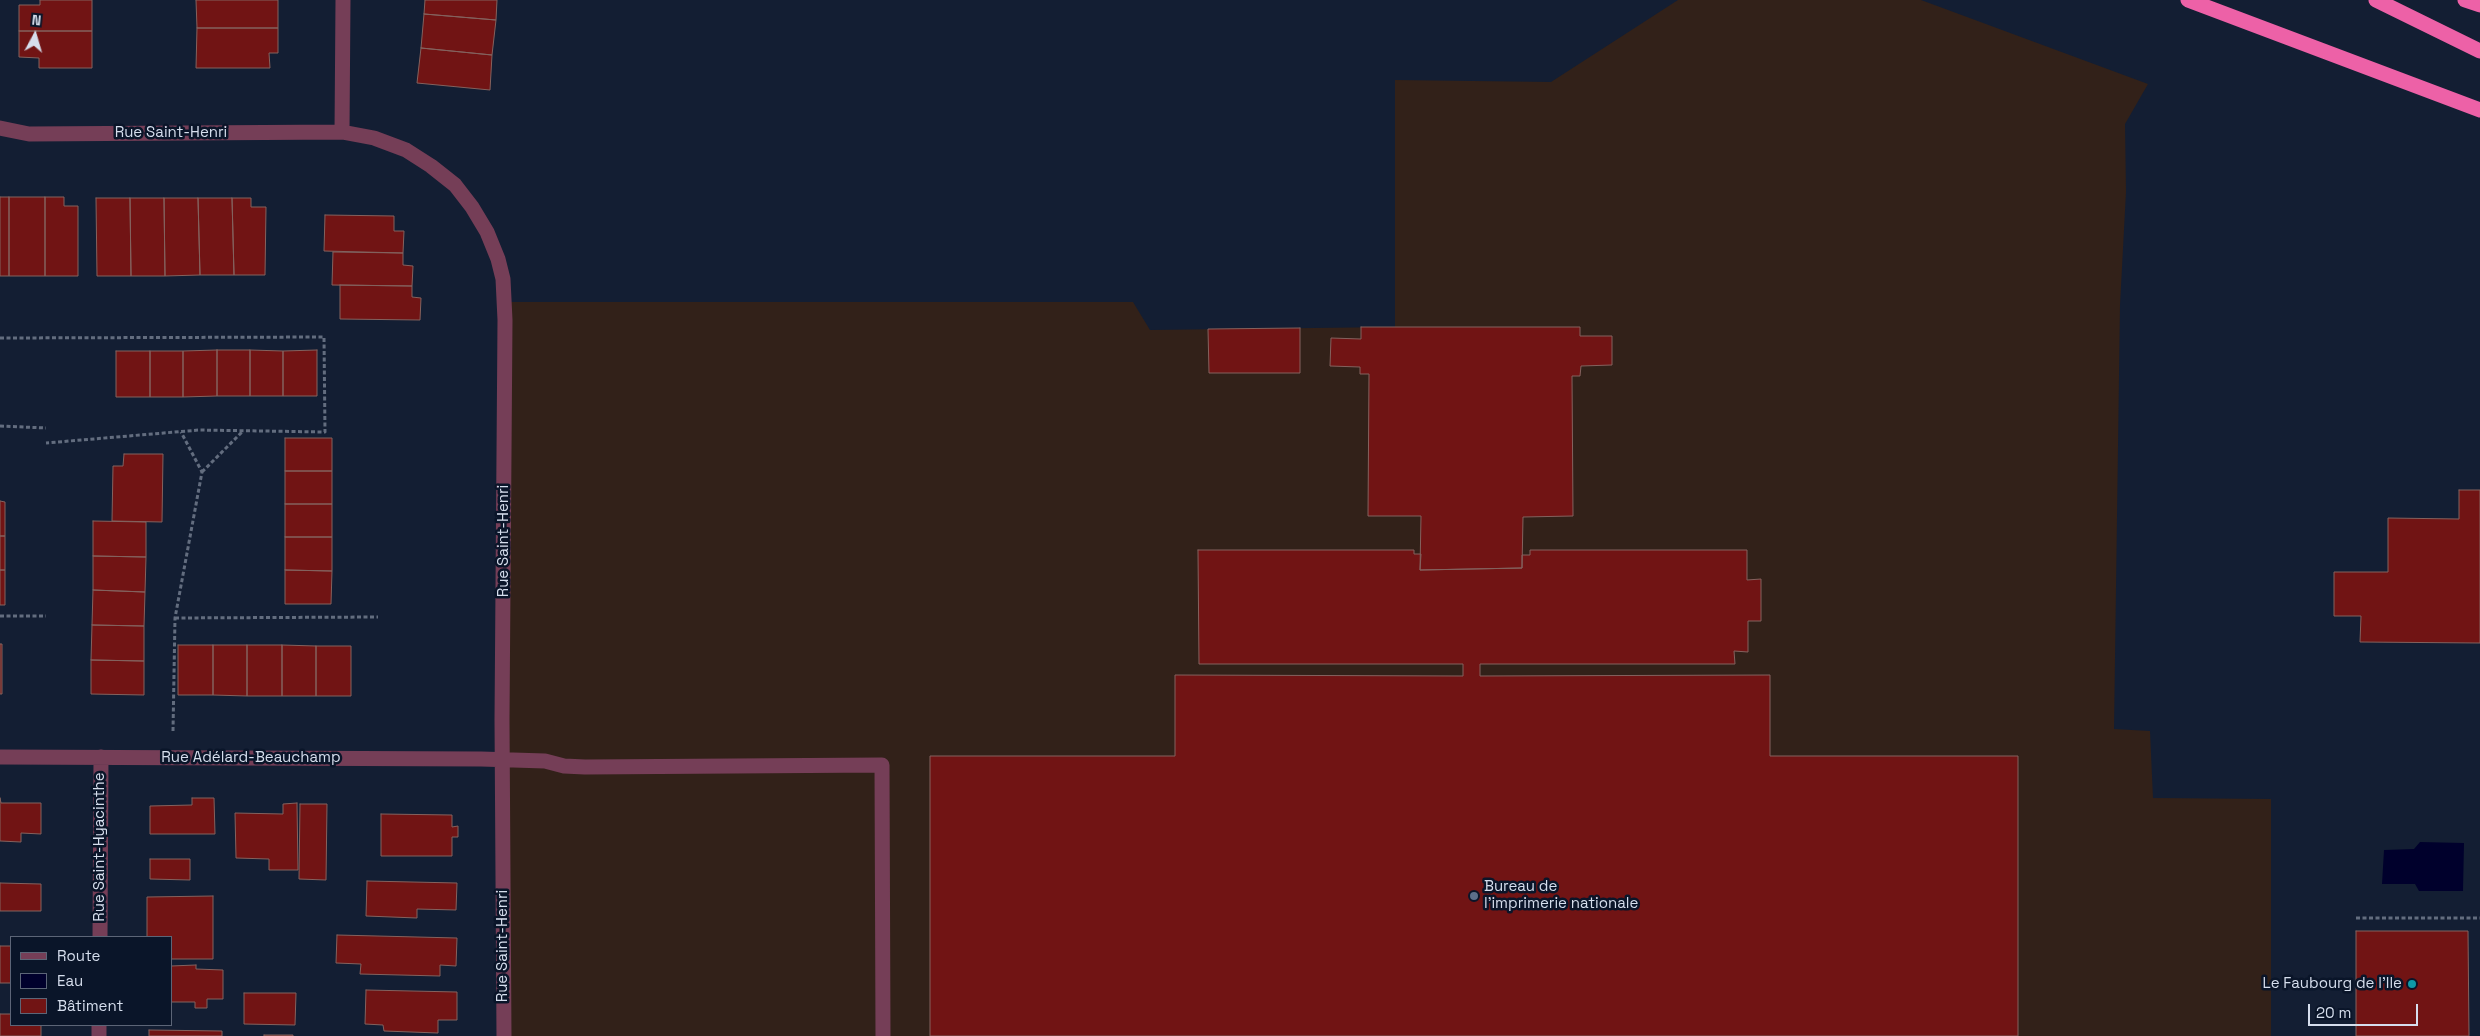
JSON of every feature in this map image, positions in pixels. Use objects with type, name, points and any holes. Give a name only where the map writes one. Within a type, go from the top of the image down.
[{"type":"highway","points":[[2188,0],[2480,110]]},
{"type":"highway","points":[[2376,0],[2480,51]]},
{"type":"highway","points":[[2465,0],[2480,5]]},
{"type":"street","points":[[342,132],[343,0]]},
{"type":"street","name":"Rue Saint-Henri","points":[[0,128],[29,134],[342,132],[374,138],[406,150],[431,166],[455,185],[472,207],[498,259],[503,279],[506,320],[502,759],[504,1036]]},
{"type":"street","name":"Rue Adélard-Beauchamp","points":[[0,757],[502,759],[546,761],[564,766],[578,767],[882,765],[883,1036]]},
{"type":"street","name":"Rue Saint-Hyacinthe","points":[[100,936],[101,757]]},
{"type":"path","points":[[0,338],[324,337],[325,432],[181,432],[46,443]]},
{"type":"path","points":[[0,426],[46,428]]},
{"type":"path","points":[[174,757],[175,618],[202,472],[242,431]]},
{"type":"path","points":[[181,432],[202,472]]},
{"type":"path","points":[[0,616],[46,616]]},
{"type":"path","points":[[175,618],[378,617]]},
{"type":"path","points":[[2356,918],[2480,918]]},
{"type":"shaded area","points":[[1678,0],[1921,0],[2148,84],[2125,124],[2126,192],[2120,305],[2114,729],[2150,731],[2153,798],[2271,799],[2271,1036],[504,1036],[505,302],[1133,302],[1150,330],[1395,327],[1395,80],[1551,82]]},
{"type":"water","points":[[2420,842],[2464,843],[2463,891],[2419,891],[2415,884],[2382,884],[2384,850],[2414,849]]},
{"type":"building","points":[[40,0],[92,0],[92,31],[19,31],[19,5],[40,5]]},
{"type":"building","points":[[196,0],[278,0],[278,28],[197,28]]},
{"type":"building","points":[[425,0],[497,0],[496,20],[424,14]]},
{"type":"building","points":[[424,14],[496,20],[492,55],[421,48]]},
{"type":"building","points":[[197,28],[278,28],[278,53],[269,53],[270,68],[196,68]]},
{"type":"building","points":[[19,31],[92,31],[92,68],[39,68],[39,58],[19,57]]},
{"type":"building","points":[[421,48],[492,55],[490,90],[417,83]]},
{"type":"building","points":[[0,197],[9,197],[9,276],[0,276]]},
{"type":"building","points":[[9,197],[45,197],[45,276],[9,276]]},
{"type":"building","points":[[45,197],[64,197],[64,206],[78,206],[78,276],[45,276]]},
{"type":"building","points":[[96,198],[130,198],[131,276],[97,276]]},
{"type":"building","points":[[130,198],[164,198],[165,276],[131,276]]},
{"type":"building","points":[[164,198],[198,198],[200,275],[165,276]]},
{"type":"building","points":[[198,198],[232,198],[234,275],[200,275]]},
{"type":"building","points":[[232,198],[251,198],[251,207],[266,207],[265,275],[234,275]]},
{"type":"building","points":[[325,215],[394,216],[394,231],[404,231],[403,253],[324,251]]},
{"type":"building","points":[[333,252],[403,253],[403,265],[413,266],[412,286],[332,285]]},
{"type":"building","points":[[340,285],[412,286],[412,297],[421,298],[420,320],[340,319]]},
{"type":"building","points":[[1361,327],[1580,327],[1580,336],[1612,336],[1612,365],[1581,366],[1580,376],[1572,376],[1573,516],[1523,517],[1522,568],[1420,570],[1421,516],[1368,516],[1369,374],[1360,374],[1360,367],[1330,366],[1331,338],[1361,339]]},
{"type":"building","points":[[1300,328],[1300,373],[1209,373],[1208,329]]},
{"type":"building","points":[[217,350],[217,396],[183,397],[183,351]]},
{"type":"building","points":[[217,350],[250,350],[250,396],[217,396]]},
{"type":"building","points":[[250,350],[283,351],[283,396],[250,396]]},
{"type":"building","points":[[317,350],[317,396],[283,396],[283,351]]},
{"type":"building","points":[[116,351],[150,351],[150,397],[116,397]]},
{"type":"building","points":[[150,351],[183,351],[183,397],[150,397]]},
{"type":"building","points":[[285,438],[332,438],[332,471],[285,471]]},
{"type":"building","points":[[124,454],[163,454],[162,522],[112,521],[113,466],[123,466]]},
{"type":"building","points":[[285,471],[332,471],[332,504],[285,504]]},
{"type":"building","points":[[2459,490],[2480,490],[2480,643],[2360,642],[2361,616],[2334,616],[2334,572],[2388,572],[2388,518],[2459,519]]},
{"type":"building","points":[[0,501],[5,502],[5,536],[0,536]]},
{"type":"building","points":[[285,504],[332,504],[332,537],[285,537]]},
{"type":"building","points":[[93,521],[146,522],[146,557],[93,556]]},
{"type":"building","points":[[0,536],[5,536],[5,570],[0,570]]},
{"type":"building","points":[[285,537],[332,537],[332,571],[285,570]]},
{"type":"building","name":"Bureau de l'imprimerie nationale","points":[[1198,550],[1414,550],[1414,554],[1421,554],[1420,570],[1522,568],[1522,555],[1530,555],[1530,550],[1747,550],[1747,580],[1761,579],[1761,621],[1748,621],[1748,652],[1734,651],[1735,664],[1480,664],[1480,676],[1770,675],[1770,756],[2018,756],[2018,1036],[930,1036],[930,756],[1175,756],[1175,675],[1463,676],[1463,664],[1199,664]]},
{"type":"building","points":[[93,556],[146,557],[145,592],[93,590]]},
{"type":"building","points":[[0,570],[5,570],[5,605],[0,605]]},
{"type":"building","points":[[285,570],[332,571],[331,604],[285,604]]},
{"type":"building","points":[[93,590],[145,592],[144,626],[92,625]]},
{"type":"building","points":[[92,625],[144,626],[144,661],[91,660]]},
{"type":"building","points":[[0,644],[2,644],[2,694],[0,694]]},
{"type":"building","points":[[178,645],[213,645],[213,695],[178,695]]},
{"type":"building","points":[[213,645],[247,645],[247,696],[213,695]]},
{"type":"building","points":[[247,645],[282,645],[282,696],[247,696]]},
{"type":"building","points":[[282,645],[316,646],[316,696],[282,696]]},
{"type":"building","points":[[316,646],[351,646],[351,696],[316,696]]},
{"type":"building","points":[[91,660],[144,661],[144,695],[91,694]]},
{"type":"building","points":[[0,798],[1,803],[41,803],[41,834],[21,833],[21,842],[0,841]]},
{"type":"building","points":[[192,798],[214,798],[215,834],[150,834],[150,806],[192,805]]},
{"type":"building","points":[[297,803],[298,870],[269,870],[269,859],[236,858],[235,813],[283,814],[283,804]]},
{"type":"building","points":[[300,804],[327,804],[326,880],[299,879]]},
{"type":"building","points":[[381,814],[452,815],[452,827],[458,826],[458,837],[452,837],[452,856],[381,856]]},
{"type":"building","points":[[150,859],[190,859],[190,880],[150,879]]},
{"type":"building","points":[[367,881],[457,883],[456,910],[417,909],[417,918],[366,916]]},
{"type":"building","points":[[0,883],[41,884],[41,911],[0,911]]},
{"type":"building","points":[[213,896],[213,959],[172,959],[172,936],[147,936],[147,897]]},
{"type":"building","name":"Le Faubourg de l'Ile","points":[[2356,931],[2468,931],[2469,1036],[2356,1036]]},
{"type":"building","points":[[337,935],[457,938],[456,966],[440,965],[440,976],[360,974],[361,964],[336,963]]},
{"type":"building","points":[[0,946],[10,946],[10,983],[0,983]]},
{"type":"building","points":[[196,965],[196,969],[223,970],[223,999],[207,999],[207,1008],[195,1008],[195,1002],[172,1002],[172,966]]},
{"type":"building","points":[[366,990],[457,992],[457,1020],[438,1020],[438,1033],[384,1031],[383,1025],[365,1024]]},
{"type":"building","points":[[244,993],[296,993],[295,1025],[244,1024]]},
{"type":"building","points":[[0,1014],[10,1014],[10,1026],[41,1026],[41,1036],[0,1036]]},
{"type":"building","points":[[149,1030],[222,1031],[222,1036],[149,1036]]},
{"type":"building","points":[[293,1035],[293,1036],[264,1036]]},
{"type":"place","name":"Bureau de l'imprimerie nationale","points":[[1474,896]]},
{"type":"place","name":"Le Faubourg de l'Ile","points":[[2412,984]]}]
